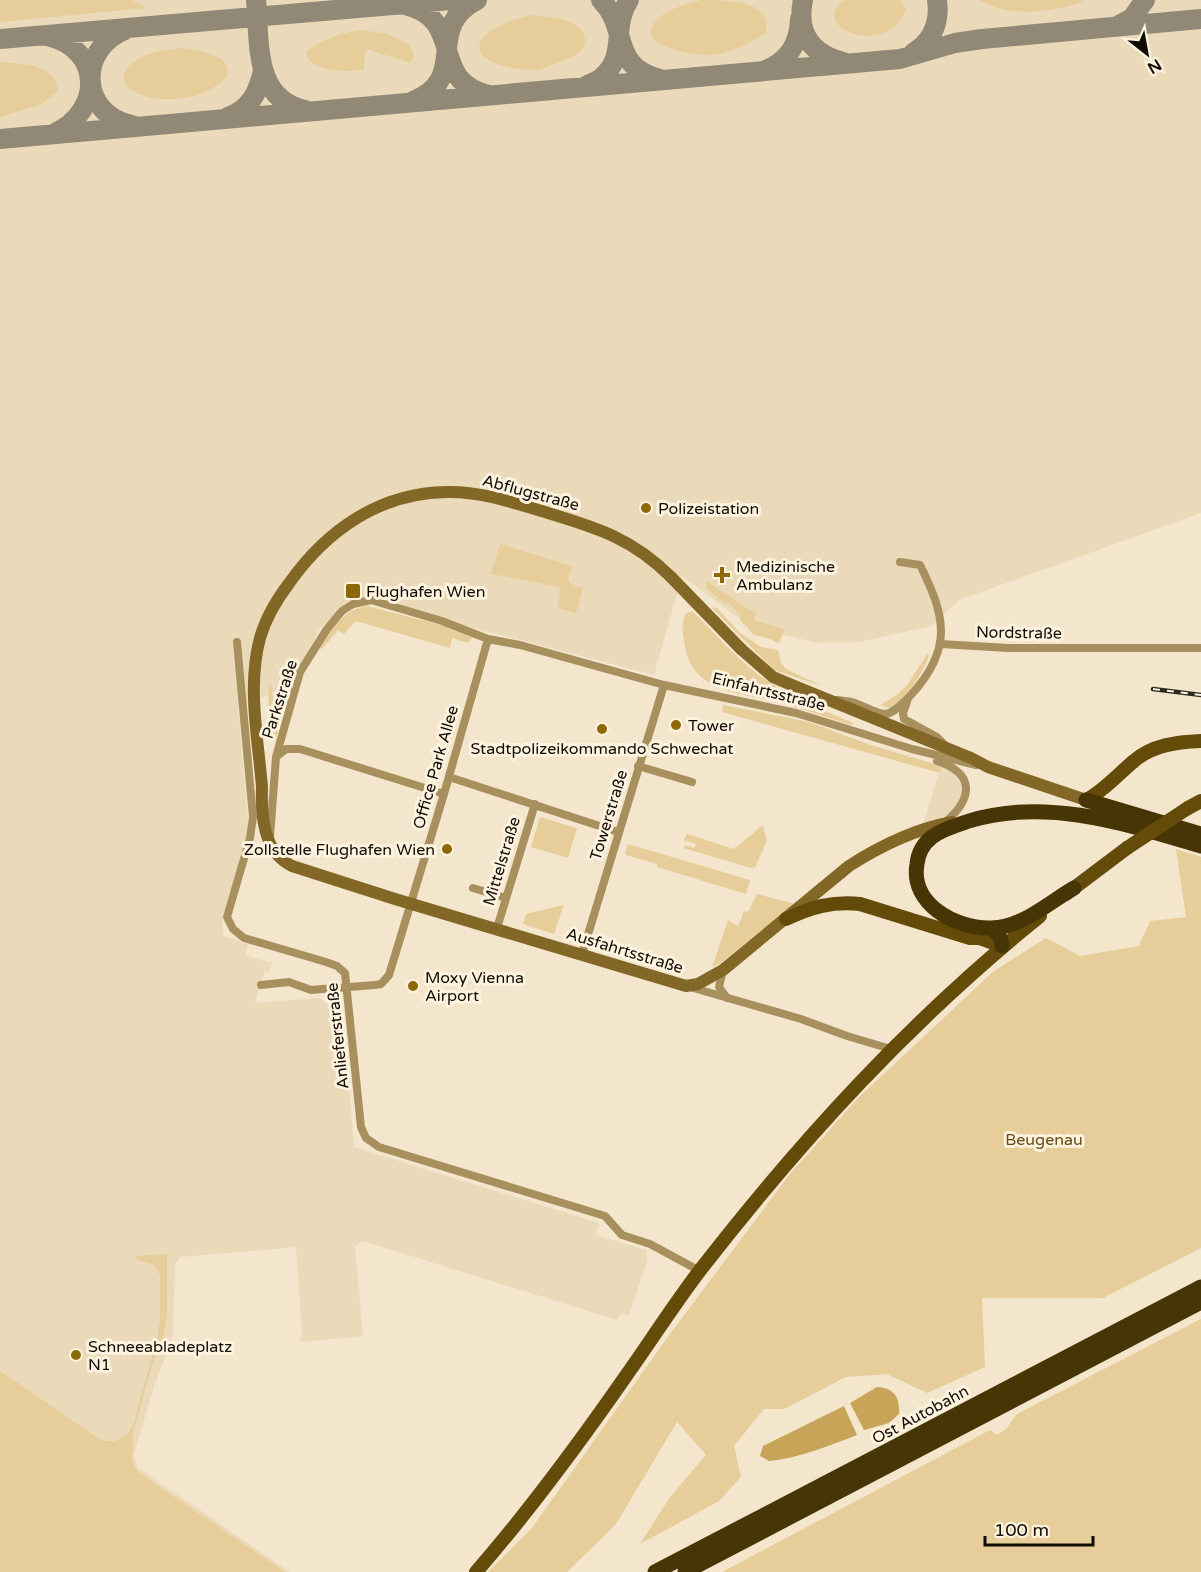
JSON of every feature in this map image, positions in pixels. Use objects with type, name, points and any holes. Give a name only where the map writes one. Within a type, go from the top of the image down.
[{"type":"highway","points":[[1086,800],[1201,834]]},
{"type":"highway","points":[[1074,888],[1024,920],[990,928],[967,925],[937,911],[921,892],[916,870],[922,848],[932,837],[983,817],[1033,812],[1106,819],[1201,846]]},
{"type":"highway","points":[[990,928],[1002,940],[1002,946]]},
{"type":"highway","name":"Ost Autobahn","points":[[1010,1395],[1201,1287]]},
{"type":"highway","name":"Ost Autobahn","points":[[656,1572],[1201,1302]]},
{"type":"highway","name":"Ost Autobahn","points":[[685,1572],[982,1409]]},
{"type":"main road","points":[[1086,800],[1102,790],[1141,756],[1160,747],[1201,741]]},
{"type":"main road","points":[[1173,744],[1201,748]]},
{"type":"main road","points":[[476,1572],[538,1497],[700,1271],[813,1134],[891,1049],[1002,946],[1074,888],[1126,848],[1201,801]]},
{"type":"main road","points":[[786,919],[825,904],[844,902],[860,904],[1002,946]]},
{"type":"main road","points":[[970,938],[982,951],[982,964]]},
{"type":"street","name":"Abflugstraße","points":[[269,841],[263,816],[253,690],[260,637],[274,604],[302,566],[324,542],[354,519],[377,507],[415,495],[446,492],[479,494],[591,525],[606,532],[635,546],[671,577],[741,649],[774,677],[988,767]]},
{"type":"street","points":[[829,699],[852,702],[884,714],[897,708],[933,667],[941,644],[938,606],[920,565],[900,562]]},
{"type":"street","name":"Parkstraße","points":[[269,841],[276,757],[300,672],[327,629],[342,611],[352,604],[371,600],[442,621]]},
{"type":"street","name":"Einfahrtsstraße","points":[[442,621],[488,639],[520,645],[664,684],[796,713],[912,749],[988,767],[1086,800]]},
{"type":"street","name":"Office Park Allee","points":[[261,985],[289,982],[311,990],[381,984],[389,975],[488,639]]},
{"type":"street","name":"Anlieferstraße","points":[[237,642],[253,817],[250,837],[227,917],[237,934],[287,952],[326,962],[343,970],[347,977],[361,1127],[366,1138],[379,1147],[605,1216],[622,1235],[650,1244],[700,1271]]},
{"type":"street","name":"Nordstraße","points":[[941,644],[1018,648],[1201,648]]},
{"type":"street","name":"Towerstraße","points":[[582,954],[664,684]]},
{"type":"street","points":[[910,695],[904,707],[904,719],[937,737],[951,750]]},
{"type":"street","points":[[276,757],[286,749],[300,749],[444,794]]},
{"type":"street","points":[[912,749],[919,754],[953,766],[964,781],[965,800],[957,812],[944,823]]},
{"type":"street","points":[[638,766],[692,782]]},
{"type":"street","points":[[448,777],[618,832]]},
{"type":"street","name":"Mittelstraße","points":[[497,928],[535,804]]},
{"type":"street","name":"Ausfahrtsstraße","points":[[269,841],[278,857],[292,866],[686,986],[698,984],[723,970],[849,866],[869,853],[906,836],[944,823],[983,817]]},
{"type":"street","points":[[473,888],[506,898]]},
{"type":"street","points":[[723,970],[719,987],[727,999]]},
{"type":"street","points":[[686,986],[801,1019],[891,1049]]},
{"type":"shaded area","points":[[0,0],[1201,0],[1201,513],[959,600],[931,626],[860,642],[816,643],[748,625],[682,576],[654,675],[360,598],[320,628],[290,688],[238,705],[248,821],[246,838],[222,921],[223,936],[248,944],[245,955],[272,963],[269,972],[265,971],[255,1003],[320,998],[343,1018],[354,1147],[599,1223],[596,1235],[646,1250],[647,1262],[629,1315],[621,1313],[617,1320],[363,1241],[355,1246],[363,1336],[300,1342],[302,1332],[296,1247],[181,1257],[175,1264],[173,1336],[154,1387],[134,1454],[137,1467],[290,1572],[0,1572]]},
{"type":"shaded area","points":[[941,766],[956,773],[963,792],[962,799],[948,815],[926,823],[924,821]]},
{"type":"shaded area","points":[[877,1387],[888,1389],[895,1395],[899,1403],[899,1414],[889,1423],[864,1430],[850,1403]]},
{"type":"shaded area","points":[[844,1406],[857,1435],[792,1457],[769,1461],[760,1456],[763,1446]]},
{"type":"green space","points":[[0,0],[132,0],[146,8],[0,22]]},
{"type":"green space","points":[[702,0],[735,2],[756,8],[763,14],[766,22],[765,33],[739,48],[710,55],[692,54],[669,48],[652,37],[651,30],[656,21],[666,13]]},
{"type":"green space","points":[[844,0],[900,0],[906,9],[894,27],[884,32],[862,36],[841,28],[834,19],[836,8]]},
{"type":"green space","points":[[980,0],[1082,0],[1080,3],[1068,6],[1029,12],[1003,9]]},
{"type":"green space","points":[[531,15],[574,24],[585,36],[585,45],[570,58],[537,70],[496,64],[480,51],[483,37],[490,31],[508,22]]},
{"type":"green space","points":[[362,30],[387,34],[409,44],[414,55],[411,63],[366,49],[363,70],[330,69],[314,64],[308,59],[306,52],[319,43]]},
{"type":"green space","points":[[180,48],[212,54],[219,58],[228,69],[227,76],[211,89],[191,97],[170,99],[150,97],[134,92],[125,83],[124,73],[135,61],[151,54]]},
{"type":"green space","points":[[0,62],[27,65],[44,70],[56,82],[58,91],[42,104],[0,117]]},
{"type":"green space","points":[[500,544],[572,566],[568,580],[571,584],[583,588],[576,613],[558,608],[560,587],[491,574]]},
{"type":"green space","points":[[707,581],[749,610],[756,612],[754,620],[784,629],[780,642],[754,635],[729,603],[725,604],[706,588]]},
{"type":"green space","points":[[367,606],[444,626],[472,637],[467,643],[452,638],[450,648],[356,621],[344,634],[338,630],[322,649],[318,647],[333,627],[345,616],[351,611]]},
{"type":"green space","points":[[711,607],[717,608],[740,633],[761,647],[778,650],[781,663],[786,669],[822,686],[774,670]]},
{"type":"green space","points":[[692,611],[738,658],[766,681],[802,701],[853,723],[852,725],[785,704],[725,690],[700,676],[692,665],[683,637],[685,614]]},
{"type":"green space","points":[[927,654],[929,655],[924,668],[899,703],[892,707],[880,705],[897,695],[908,684]]},
{"type":"green space","points":[[269,684],[272,685],[273,701],[278,718],[275,743],[269,714]]},
{"type":"green space","points":[[723,705],[809,722],[868,744],[941,766],[940,773],[722,712]]},
{"type":"green space","points":[[540,817],[577,828],[568,858],[531,847]]},
{"type":"green space","points":[[763,825],[767,841],[755,867],[751,868],[684,848],[685,845],[694,848],[696,844],[684,840],[687,834],[734,849]]},
{"type":"green space","points":[[628,844],[750,880],[746,894],[657,867],[657,864],[626,855]]},
{"type":"green space","name":"Beugenau","points":[[1176,849],[1201,857],[1201,1248],[1103,1298],[982,1298],[985,1367],[927,1393],[887,1374],[846,1377],[784,1409],[764,1409],[734,1446],[741,1477],[719,1501],[640,1544],[670,1497],[706,1455],[677,1422],[616,1524],[567,1572],[488,1572],[532,1528],[667,1338],[790,1174],[859,1097],[994,971],[1046,938],[1080,956],[1139,946],[1150,921],[1186,917]]},
{"type":"green space","points":[[757,894],[795,904],[719,964],[712,967],[728,920],[738,926],[744,911],[748,912]]},
{"type":"green space","points":[[564,905],[554,934],[523,924],[526,914]]},
{"type":"green space","points":[[167,1254],[167,1314],[164,1335],[153,1362],[133,1432],[132,1461],[138,1472],[285,1572],[0,1572],[0,1371],[101,1440],[112,1441],[125,1436],[134,1422],[160,1321],[160,1275],[156,1267],[136,1260],[136,1256]]},
{"type":"green space","points":[[1201,1319],[1201,1572],[722,1572],[990,1430],[997,1435],[1006,1429],[1017,1414]]},
{"type":"taxiway","points":[[256,0],[262,67],[268,81],[276,94],[288,104],[305,110]]},
{"type":"taxiway","points":[[0,39],[451,0]]},
{"type":"taxiway","points":[[413,101],[430,91],[440,80],[452,24],[461,11],[477,0]]},
{"type":"taxiway","points":[[601,0],[610,11],[622,46],[633,65],[644,73],[660,79]]},
{"type":"taxiway","points":[[584,87],[601,78],[614,61],[621,20],[629,0]]},
{"type":"taxiway","points":[[803,0],[802,22],[808,40],[822,54],[843,62]]},
{"type":"taxiway","points":[[913,53],[926,43],[934,30],[937,0]]},
{"type":"taxiway","points":[[1117,26],[1132,18],[1145,0]]},
{"type":"taxiway","points":[[405,5],[424,12],[436,23],[458,77],[470,88],[489,95]]},
{"type":"taxiway","points":[[766,70],[787,56],[798,36],[800,19]]},
{"type":"taxiway","points":[[0,139],[900,59],[955,43],[982,39],[1201,19]]},
{"type":"taxiway","points":[[125,30],[109,39],[98,51],[92,66],[91,80],[94,95],[102,108],[115,119],[132,125]]},
{"type":"taxiway","points":[[47,36],[65,43],[78,53],[87,66],[90,80],[89,95],[82,110],[71,123],[55,133]]},
{"type":"taxiway","points":[[228,117],[242,110],[252,99],[263,71]]},
{"type":"railway","points":[[1153,689],[1201,695]]},
{"type":"place","name":"Polizeistation","points":[[646,508]]},
{"type":"place","name":"Medizinische Ambulanz","points":[[722,575]]},
{"type":"place","name":"Flughafen Wien","points":[[353,591]]},
{"type":"place","name":"Tower","points":[[676,725]]},
{"type":"place","name":"Stadtpolizeikommando Schwechat","points":[[602,729]]},
{"type":"place","name":"Zollstelle Flughafen Wien","points":[[447,849]]},
{"type":"place","name":"Moxy Vienna Airport","points":[[413,986]]},
{"type":"place","name":"Schneeabladeplatz N1","points":[[76,1355]]}]
